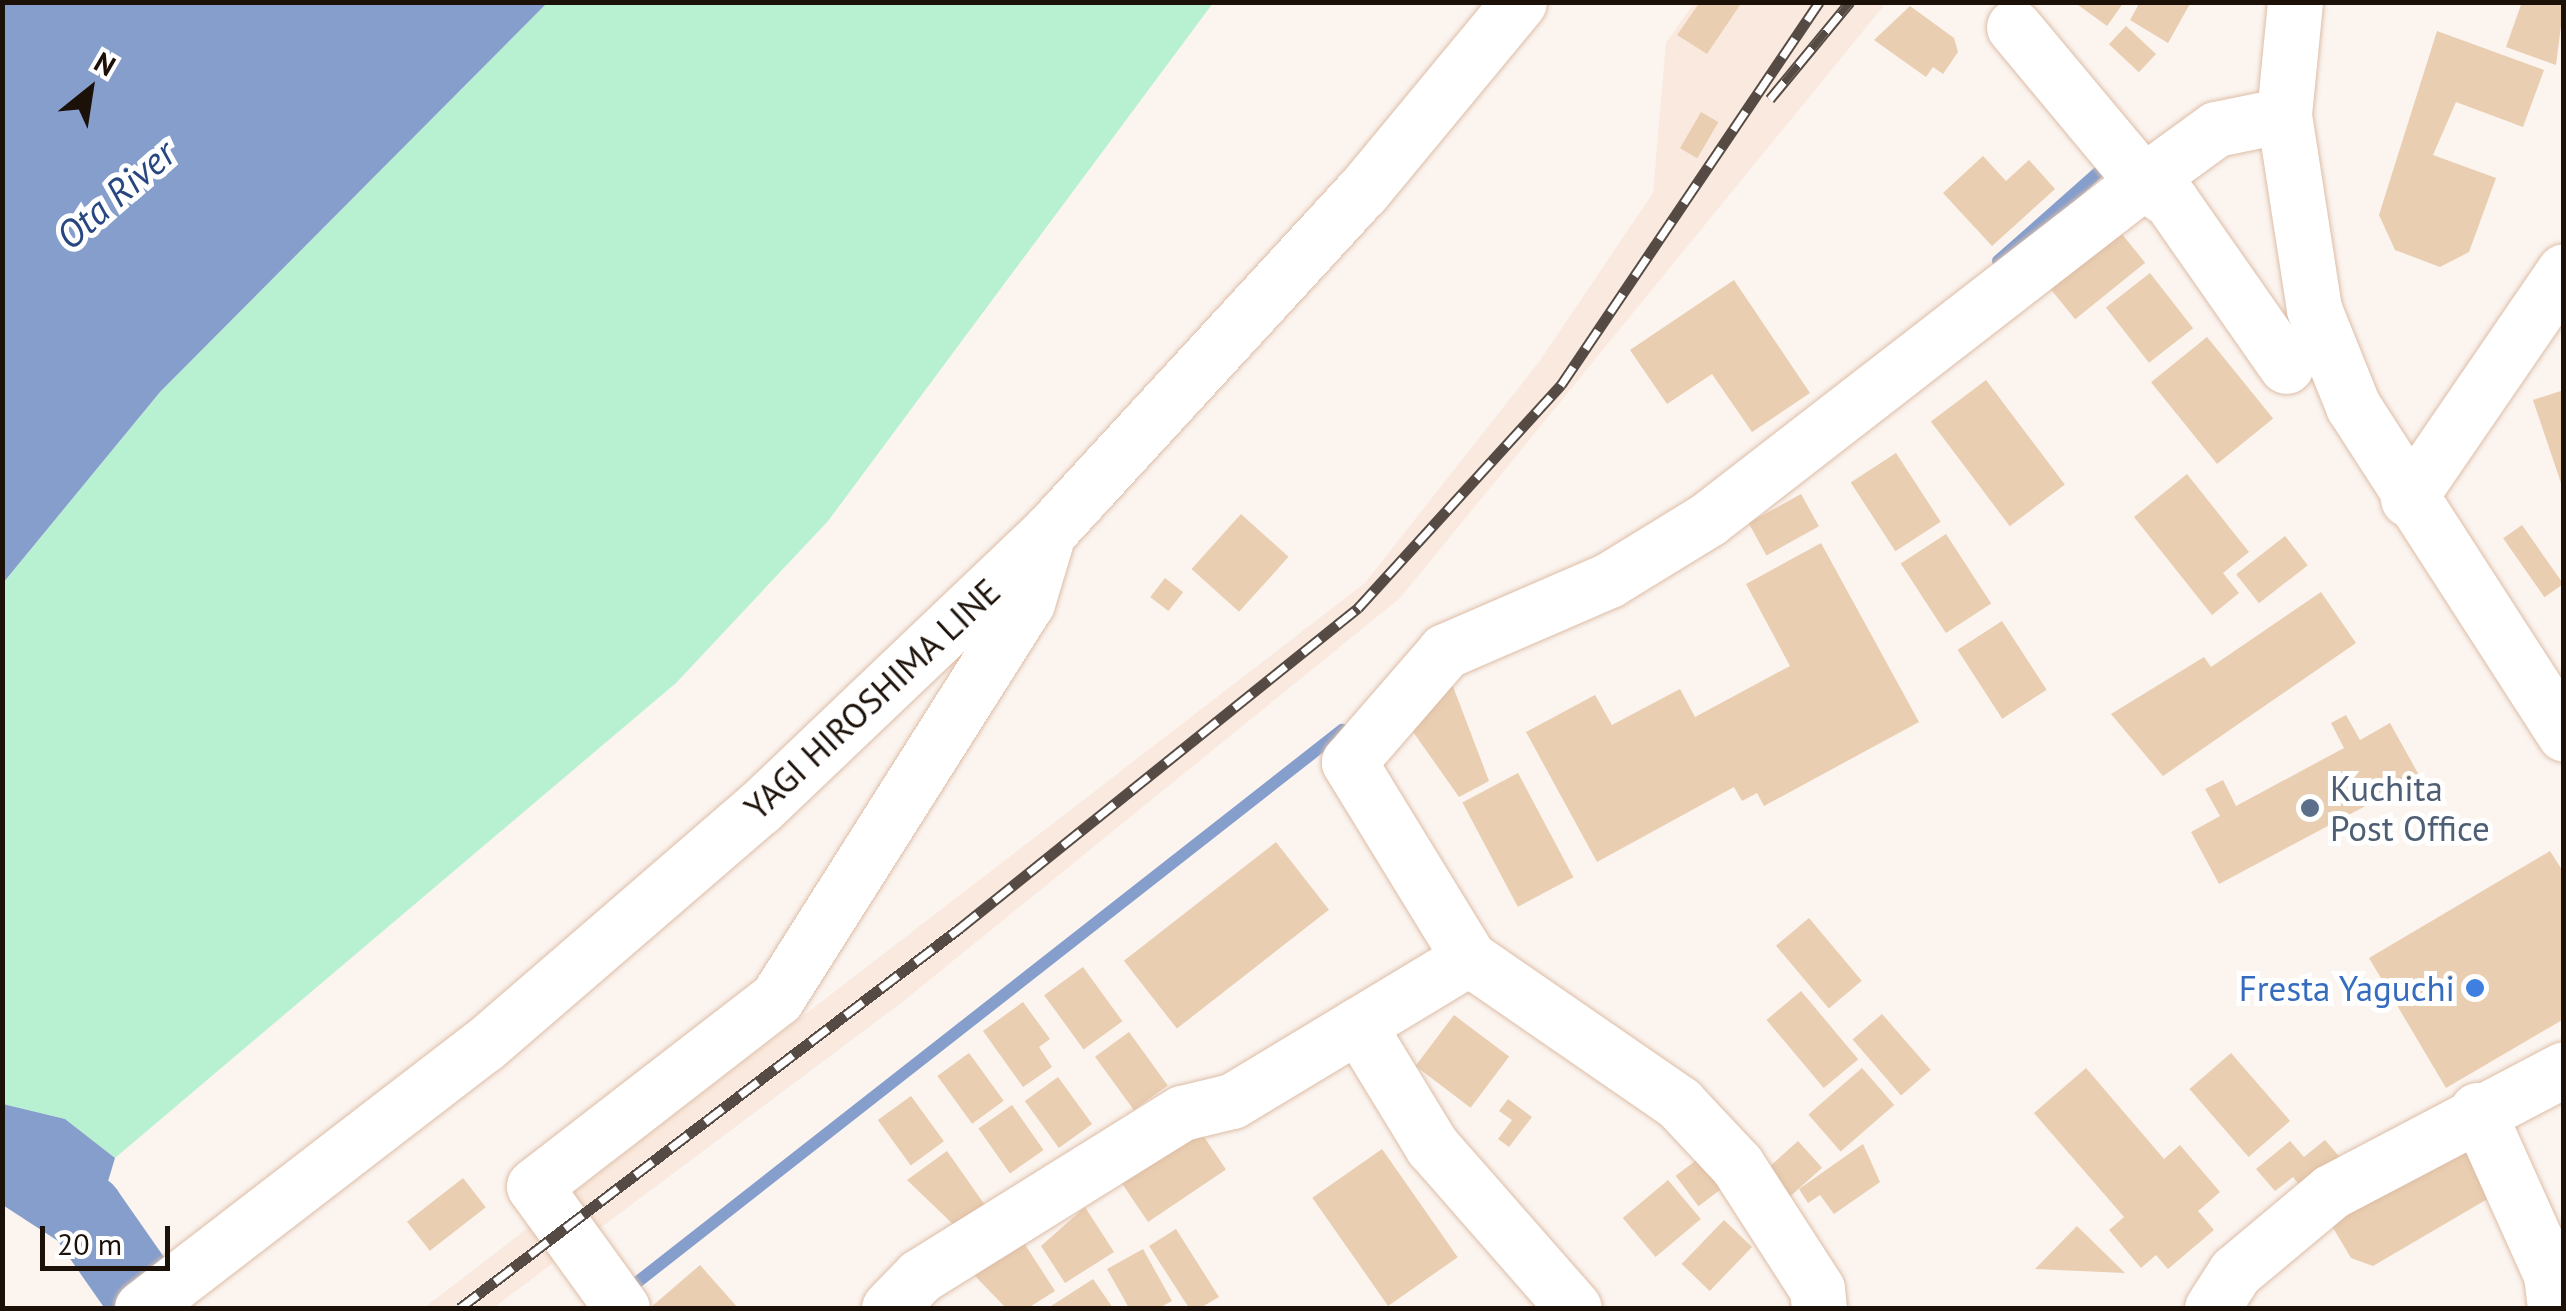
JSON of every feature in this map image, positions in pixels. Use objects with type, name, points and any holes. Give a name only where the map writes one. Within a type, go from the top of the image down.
[{"type":"street","name":"YAGI HIROSHIMA LINE","points":[[142,1308],[484,1044],[744,820],[1048,532],[1362,192],[1519,2]]},
{"type":"street","points":[[2294,2],[2284,115],[2314,309],[2354,406],[2408,499],[2564,734]]},
{"type":"street","points":[[2013,29],[2143,182],[2171,201],[2286,366]]},
{"type":"street","points":[[1819,1308],[1816,1289],[1737,1165],[1679,1102],[1469,958],[1349,762],[1445,652],[1609,580],[1708,520],[2216,129],[2284,115]]},
{"type":"street","points":[[2408,499],[2564,271]]},
{"type":"street","points":[[622,1308],[534,1186],[777,998],[1027,603],[1048,532]]},
{"type":"street","points":[[889,1308],[920,1276],[1182,1113],[1232,1101],[1469,958]]},
{"type":"street","points":[[1358,1026],[1432,1146],[1574,1308]]},
{"type":"street","points":[[2212,1308],[2235,1272],[2332,1191],[2477,1110],[2564,1069]]},
{"type":"street","points":[[2477,1110],[2551,1275],[2554,1308]]},
{"type":"shaded area","points":[[1694,3],[1886,3],[1400,598],[901,1003],[493,1308],[424,1308],[1365,583],[1539,362],[1653,193],[1666,43]]},
{"type":"green space","points":[[547,3],[1213,3],[828,521],[676,683],[115,1158],[65,1119],[3,1104],[3,583],[160,392]]},
{"type":"water","name":"Ota River","points":[[3,2],[547,3],[160,392],[3,583]]},
{"type":"water","points":[[3,1104],[65,1119],[115,1158],[106,1188],[155,1250],[101,1291],[59,1231],[3,1205]]},
{"type":"building","points":[[1700,2],[1742,2],[1707,54],[1677,35]]},
{"type":"building","points":[[2074,2],[2124,2],[2107,26]]},
{"type":"building","points":[[2140,2],[2191,2],[2168,43],[2130,20]]},
{"type":"building","points":[[2522,2],[2564,2],[2556,65],[2506,47]]},
{"type":"building","points":[[1910,6],[1954,38],[1958,52],[1943,74],[1933,67],[1926,77],[1874,40]]},
{"type":"building","points":[[2126,26],[2156,54],[2139,72],[2109,44]]},
{"type":"building","points":[[2437,31],[2544,70],[2523,127],[2456,102],[2433,155],[2496,178],[2469,252],[2440,267],[2395,250],[2379,215]]},
{"type":"building","points":[[1701,112],[1718,122],[1697,158],[1680,148]]},
{"type":"building","points":[[1983,156],[2006,181],[2029,160],[2055,189],[1992,246],[1943,193]]},
{"type":"building","points":[[2113,223],[2145,263],[2075,319],[2043,280]]},
{"type":"building","points":[[2150,273],[2193,328],[2149,363],[2106,307]]},
{"type":"building","points":[[1734,280],[1810,393],[1752,432],[1712,374],[1667,404],[1630,350]]},
{"type":"building","points":[[2207,337],[2273,419],[2217,464],[2151,382]]},
{"type":"building","points":[[1986,380],[2065,485],[2010,526],[1931,422]]},
{"type":"building","points":[[2564,390],[2564,489],[2563,489],[2533,400]]},
{"type":"building","points":[[1896,453],[1941,522],[1895,551],[1851,482]]},
{"type":"building","points":[[2187,474],[2249,552],[2223,573],[2239,593],[2212,615],[2134,517]]},
{"type":"building","points":[[1801,494],[1819,526],[1766,555],[1749,523]]},
{"type":"building","points":[[1241,514],[1289,557],[1239,612],[1191,569]]},
{"type":"building","points":[[2522,525],[2563,584],[2544,597],[2503,538]]},
{"type":"building","points":[[1946,534],[1991,604],[1946,633],[1901,563]]},
{"type":"building","points":[[2285,536],[2308,565],[2259,603],[2236,574]]},
{"type":"building","points":[[1821,543],[1919,722],[1764,806],[1757,793],[1742,801],[1734,787],[1597,862],[1526,732],[1595,695],[1612,725],[1680,689],[1695,717],[1790,666],[1746,584]]},
{"type":"building","points":[[1165,578],[1183,592],[1168,611],[1150,597]]},
{"type":"building","points":[[2321,592],[2356,643],[2163,776],[2111,714],[2204,657],[2211,667]]},
{"type":"building","points":[[2002,621],[2047,690],[2002,719],[1958,650]]},
{"type":"building","points":[[1446,668],[1489,781],[1459,797],[1404,719]]},
{"type":"building","points":[[2346,715],[2360,740],[2390,723],[2420,777],[2219,884],[2191,832],[2220,816],[2205,789],[2223,780],[2236,806],[2344,748],[2331,723]]},
{"type":"building","points":[[1518,773],[1573,877],[1518,907],[1462,803]]},
{"type":"building","points":[[1276,842],[1329,910],[1177,1029],[1124,961]]},
{"type":"building","name":"Fresta Yaguchi","points":[[2550,851],[2564,873],[2564,1019],[2446,1088],[2369,958]]},
{"type":"building","points":[[1809,918],[1862,981],[1829,1008],[1776,946]]},
{"type":"building","points":[[1083,967],[1122,1021],[1084,1049],[1044,995]]},
{"type":"building","points":[[1801,991],[1858,1059],[1824,1088],[1767,1020]]},
{"type":"building","points":[[1023,1002],[1050,1039],[1039,1047],[1052,1067],[1023,1087],[983,1031]]},
{"type":"building","points":[[1882,1014],[1931,1070],[1901,1095],[1853,1040]]},
{"type":"building","points":[[1454,1015],[1509,1057],[1471,1108],[1415,1066]]},
{"type":"building","points":[[1129,1032],[1168,1085],[1134,1110],[1095,1057]]},
{"type":"building","points":[[969,1053],[1004,1101],[972,1124],[937,1076]]},
{"type":"building","points":[[2231,1053],[2290,1121],[2249,1157],[2189,1089]]},
{"type":"building","points":[[1862,1068],[1894,1105],[1841,1152],[1808,1115]]},
{"type":"building","points":[[2086,1068],[2164,1159],[2180,1145],[2220,1192],[2198,1211],[2214,1230],[2168,1269],[2156,1255],[2141,1268],[2109,1230],[2124,1217],[2034,1113]]},
{"type":"building","points":[[1058,1077],[1092,1124],[1059,1148],[1025,1101]]},
{"type":"building","points":[[911,1096],[944,1141],[911,1165],[878,1120]]},
{"type":"building","points":[[1508,1099],[1532,1117],[1509,1147],[1498,1139],[1512,1120],[1499,1111]]},
{"type":"building","points":[[1012,1105],[1044,1150],[1010,1174],[978,1129]]},
{"type":"building","points":[[1198,1128],[1226,1169],[1148,1222],[1120,1181]]},
{"type":"building","points":[[2461,1136],[2496,1194],[2373,1266],[2351,1258],[2326,1216]]},
{"type":"building","points":[[2325,1140],[2344,1162],[2306,1194],[2293,1177],[2275,1191],[2256,1169],[2290,1141],[2304,1157]]},
{"type":"building","points":[[1798,1141],[1822,1168],[1790,1197],[1766,1170]]},
{"type":"building","points":[[1863,1144],[1880,1182],[1834,1214],[1820,1195],[1808,1203],[1799,1189]]},
{"type":"building","points":[[1382,1149],[1458,1257],[1388,1306],[1312,1198]]},
{"type":"building","points":[[947,1151],[987,1208],[958,1229],[907,1180]]},
{"type":"building","points":[[1698,1159],[1721,1189],[1699,1206],[1676,1176]]},
{"type":"building","points":[[463,1178],[486,1207],[430,1251],[407,1222]]},
{"type":"building","points":[[1668,1180],[1701,1219],[1656,1257],[1623,1218]]},
{"type":"building","points":[[1085,1207],[1114,1252],[1065,1283],[1041,1246]]},
{"type":"building","points":[[1724,1220],[1752,1247],[1710,1291],[1682,1264]]},
{"type":"building","points":[[2077,1226],[2125,1273],[2035,1269]]},
{"type":"building","points":[[1176,1229],[1219,1297],[1200,1308],[1189,1308],[1149,1246]]},
{"type":"building","points":[[1024,1243],[1055,1291],[1028,1308],[1006,1308],[974,1275]]},
{"type":"building","points":[[1143,1249],[1172,1301],[1159,1308],[1129,1308],[1107,1269]]},
{"type":"building","points":[[700,1265],[738,1308],[650,1308]]},
{"type":"building","points":[[1093,1279],[1113,1308],[1048,1308]]},
{"type":"waterway","points":[[1998,261],[2101,170]]},
{"type":"waterway","points":[[626,1291],[1342,730]]},
{"type":"waterway","points":[[2,1158],[85,1212],[152,1308]]},
{"type":"railway","points":[[460,1308],[960,928],[1358,608],[1561,385],[1819,2]]},
{"type":"railway","points":[[1770,99],[1850,2]]},
{"type":"place","name":"Kuchita Post Office","points":[[2310,808]]},
{"type":"place","name":"Fresta Yaguchi","points":[[2475,988]]}]
